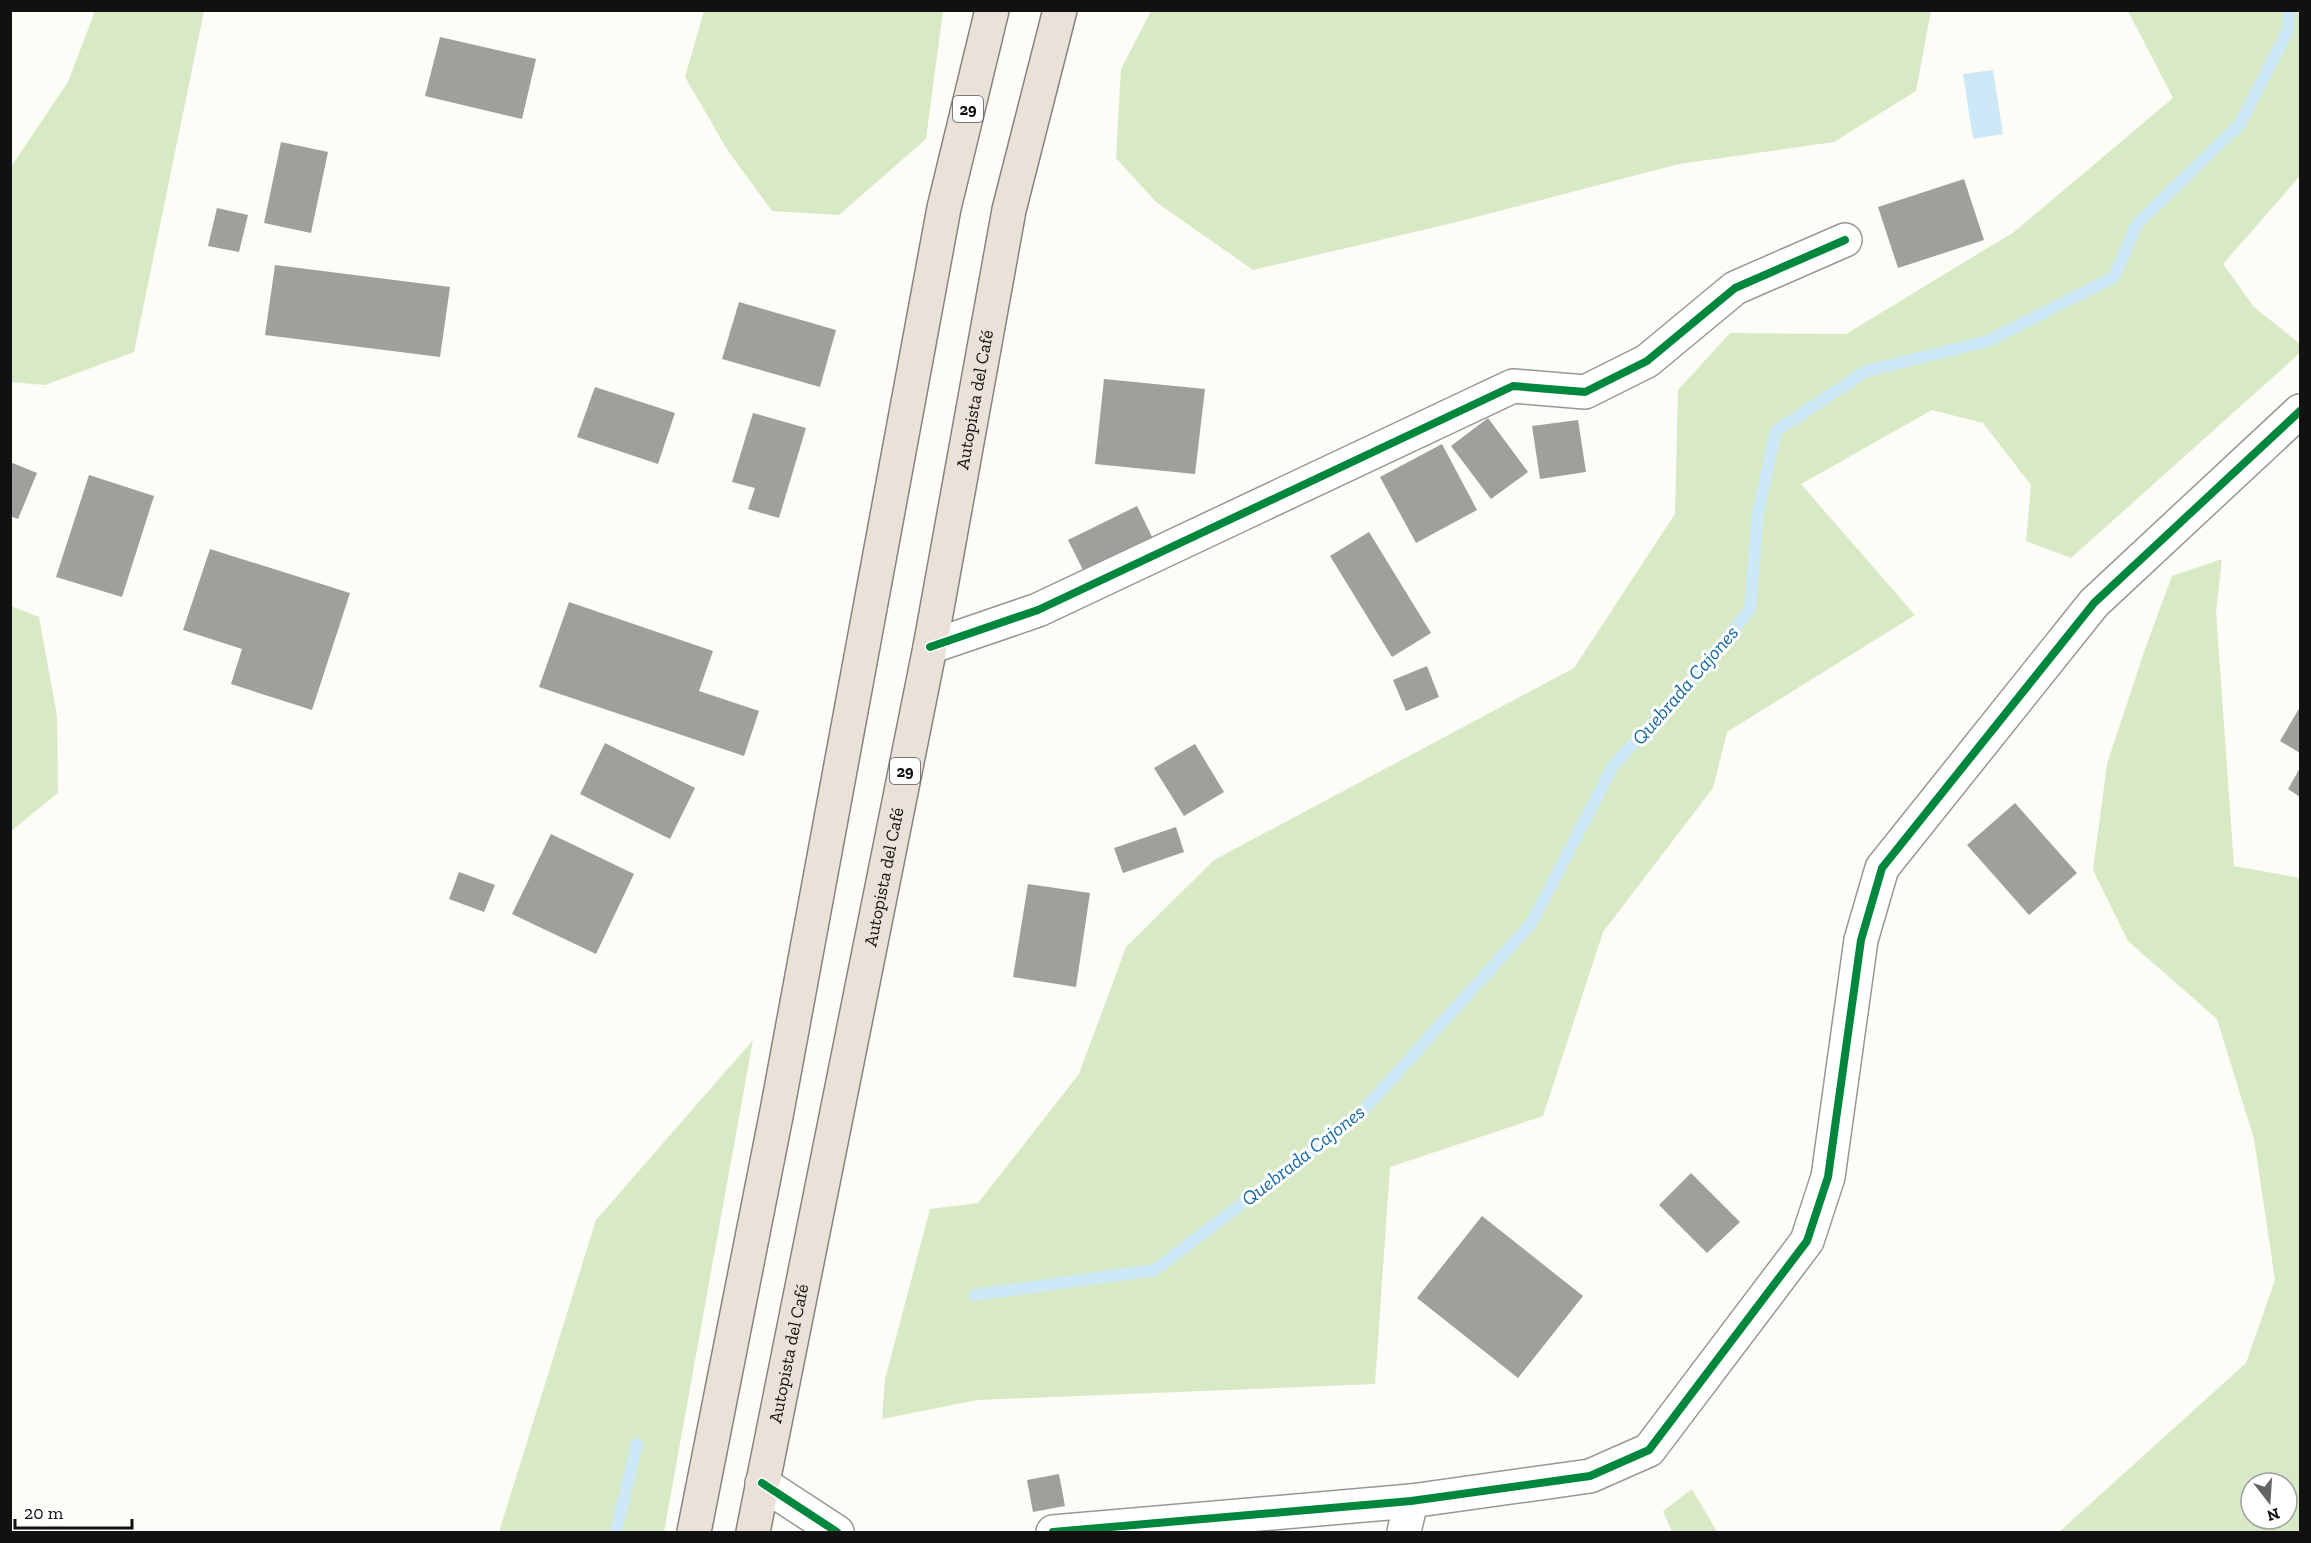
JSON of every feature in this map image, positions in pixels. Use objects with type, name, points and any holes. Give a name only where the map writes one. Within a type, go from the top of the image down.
[{"type":"highway","name":"29","points":[[694,1533],[777,1111],[944,208],[992,10]]},
{"type":"highway","name":"Autopista del Café","points":[[753,1533],[930,647],[1009,210],[1060,10]]},
{"type":"street","points":[[930,647],[1038,610],[1513,386],[1585,392],[1647,361],[1735,288],[1845,240]]},
{"type":"street","points":[[1053,1533],[1407,1517],[1590,1476],[1649,1450],[1807,1241],[1828,1177],[1861,940],[1882,868],[2094,603],[2301,411]]},
{"type":"street","points":[[762,1483],[837,1533]]},
{"type":"green space","points":[[95,11],[204,11],[134,352],[45,385],[11,382],[11,167],[68,82]]},
{"type":"green space","points":[[704,11],[943,11],[926,139],[839,215],[772,211],[728,151],[685,77]]},
{"type":"green space","points":[[1151,11],[1931,11],[1916,91],[1834,142],[1679,164],[1461,221],[1253,270],[1156,202],[1116,158],[1121,69]]},
{"type":"green space","points":[[2128,11],[2300,11],[2300,176],[2223,264],[2254,307],[2300,344],[2300,353],[2071,558],[2026,541],[2031,485],[1983,423],[1932,410],[1801,484],[1915,615],[1727,732],[1713,788],[1603,932],[1543,1116],[1390,1167],[1375,1384],[977,1400],[882,1419],[885,1379],[930,1209],[978,1203],[1079,1074],[1126,947],[1214,860],[1574,668],[1675,514],[1678,390],[1730,333],[1846,334],[2014,232],[2173,98]]},
{"type":"green space","points":[[2222,559],[2216,612],[2234,866],[2300,878],[2300,1532],[2059,1532],[2246,1363],[2275,1280],[2254,1139],[2217,1019],[2128,941],[2093,870],[2107,764],[2172,576]]},
{"type":"green space","points":[[11,606],[39,617],[57,716],[58,793],[11,831]]},
{"type":"green space","points":[[753,1040],[664,1532],[499,1532],[596,1220]]},
{"type":"green space","points":[[1692,1489],[1717,1532],[1672,1532],[1663,1511]]},
{"type":"water","points":[[1993,70],[2003,134],[1973,139],[1963,74]]},
{"type":"building","points":[[440,37],[536,59],[522,119],[425,96]]},
{"type":"building","points":[[281,142],[328,152],[311,233],[264,223]]},
{"type":"building","points":[[1964,179],[1984,240],[1898,268],[1878,207]]},
{"type":"building","points":[[217,208],[248,215],[239,252],[208,246]]},
{"type":"building","points":[[275,265],[450,287],[440,357],[265,335]]},
{"type":"building","points":[[739,302],[836,330],[820,387],[722,359]]},
{"type":"building","points":[[1104,379],[1205,389],[1195,474],[1095,464]]},
{"type":"building","points":[[595,387],[675,413],[658,464],[577,437]]},
{"type":"building","points":[[753,413],[806,428],[779,518],[748,509],[755,488],[732,482]]},
{"type":"building","points":[[1488,418],[1528,472],[1491,499],[1451,446]]},
{"type":"building","points":[[1578,420],[1586,472],[1540,479],[1532,426]]},
{"type":"building","points":[[1442,444],[1477,510],[1416,543],[1380,477]]},
{"type":"building","points":[[10,462],[37,473],[18,519],[10,516]]},
{"type":"building","points":[[89,475],[154,496],[122,597],[56,577]]},
{"type":"building","points":[[1137,506],[1156,545],[1088,580],[1068,540]]},
{"type":"building","points":[[1369,532],[1431,633],[1392,657],[1330,556]]},
{"type":"building","points":[[210,549],[350,593],[312,710],[231,684],[242,649],[183,630]]},
{"type":"building","points":[[569,602],[713,651],[699,691],[759,711],[744,756],[539,687]]},
{"type":"building","points":[[1427,666],[1439,697],[1406,711],[1393,680]]},
{"type":"building","points":[[2300,707],[2300,753],[2280,741]]},
{"type":"building","points":[[605,743],[695,788],[670,839],[580,794]]},
{"type":"building","points":[[1195,744],[1224,792],[1184,816],[1154,768]]},
{"type":"building","points":[[2300,768],[2300,797],[2288,789]]},
{"type":"building","points":[[2015,803],[2077,873],[2029,915],[1967,845]]},
{"type":"building","points":[[1176,827],[1184,852],[1123,873],[1114,848]]},
{"type":"building","points":[[551,834],[634,874],[596,954],[512,914]]},
{"type":"building","points":[[459,872],[495,885],[484,912],[449,899]]},
{"type":"building","points":[[1028,884],[1090,893],[1076,987],[1013,977]]},
{"type":"building","points":[[1691,1173],[1740,1222],[1707,1253],[1659,1205]]},
{"type":"building","points":[[1482,1216],[1583,1296],[1518,1378],[1417,1298]]},
{"type":"building","points":[[1059,1474],[1065,1506],[1033,1512],[1027,1480]]},
{"type":"waterway","name":"Quebrada Cajones","points":[[975,1295],[1155,1270],[1361,1113],[1531,924],[1613,766],[1706,665],[1750,609],[1758,513],[1776,431],[1866,371],[1988,341],[2114,277],[2137,224],[2240,124],[2288,30],[2289,10]]},
{"type":"waterway","name":"Quebrada Cajones","points":[[616,1532],[637,1444]]},
{"type":"cycle path","points":[[930,647],[1038,610],[1513,386],[1585,392],[1647,361],[1735,288],[1845,240]]},
{"type":"cycle path","points":[[1053,1532],[1411,1501],[1590,1476],[1649,1450],[1807,1241],[1828,1177],[1861,940],[1882,868],[2094,603],[2300,411]]},
{"type":"cycle path","points":[[762,1483],[837,1532]]}]
